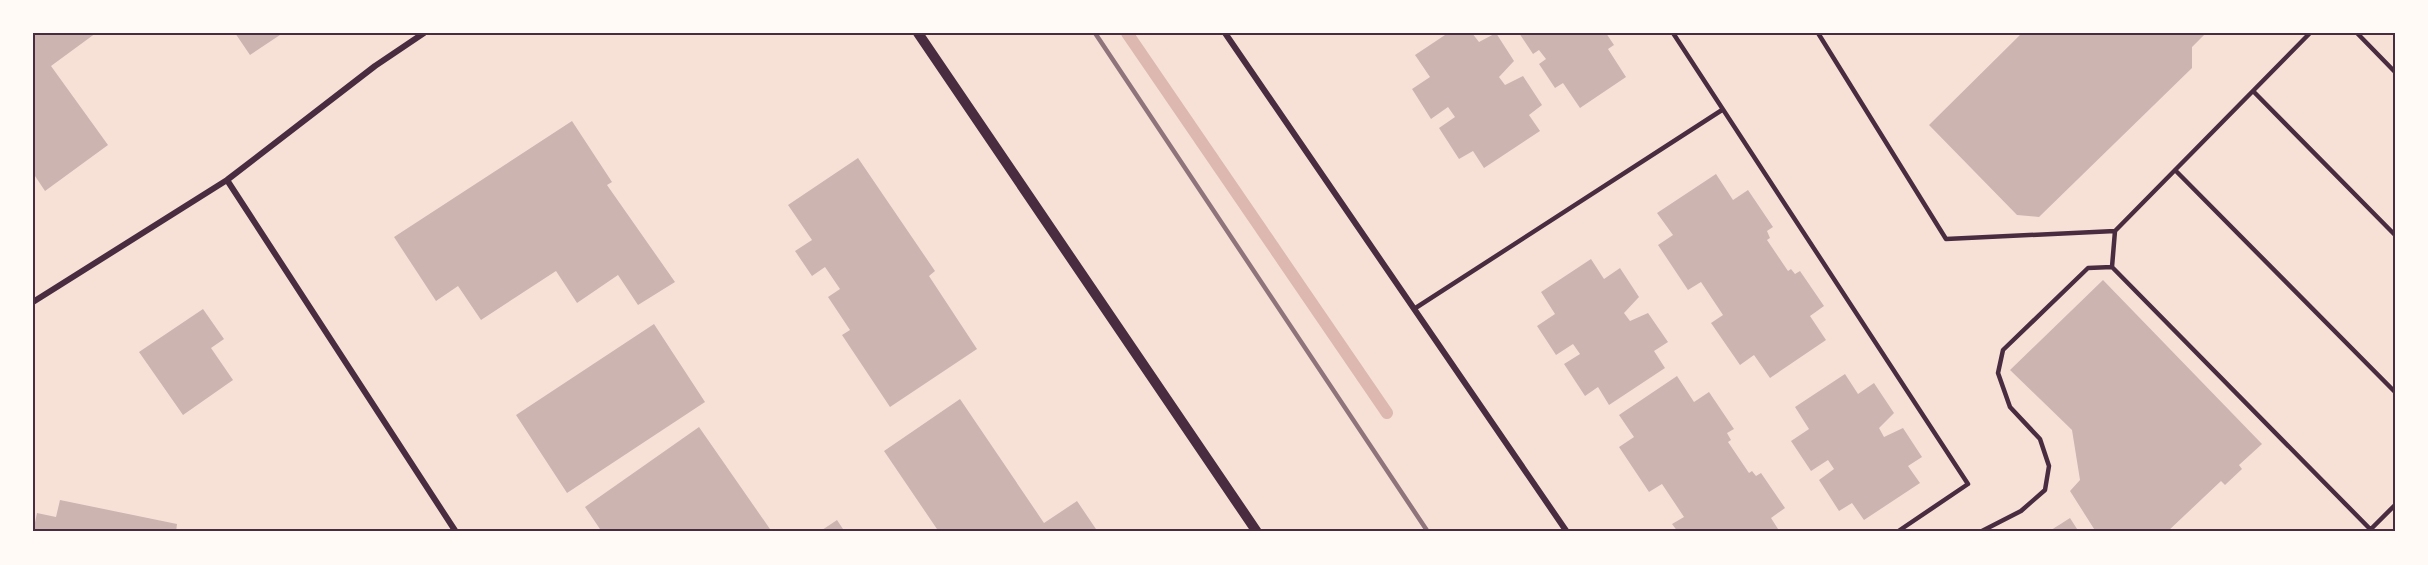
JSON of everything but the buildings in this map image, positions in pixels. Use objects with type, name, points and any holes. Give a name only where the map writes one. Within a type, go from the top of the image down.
[{"type":"street","points":[[33,302],[227,180],[375,66],[424,33]]},
{"type":"street","points":[[918,33],[1257,532]]},
{"type":"street","points":[[1225,33],[1567,532]]},
{"type":"street","points":[[227,180],[456,532]]},
{"type":"lane","points":[[1673,33],[1968,484],[1897,532]]},
{"type":"lane","points":[[1818,33],[1946,239],[2115,231]]},
{"type":"lane","points":[[2112,267],[2115,231],[2310,33]]},
{"type":"lane","points":[[2356,33],[2395,72]]},
{"type":"lane","points":[[2253,91],[2395,235]]},
{"type":"lane","points":[[1414,309],[1722,110]]},
{"type":"lane","points":[[2175,170],[2395,392]]},
{"type":"lane","points":[[1980,532],[2021,511],[2045,489],[2049,465],[2040,439],[2010,407],[1998,373],[2003,351],[2088,268],[2112,267],[2370,531],[2395,505]]},
{"type":"waterway","points":[[1127,33],[1387,413]]},
{"type":"railway","points":[[1095,33],[1428,532]]}]
